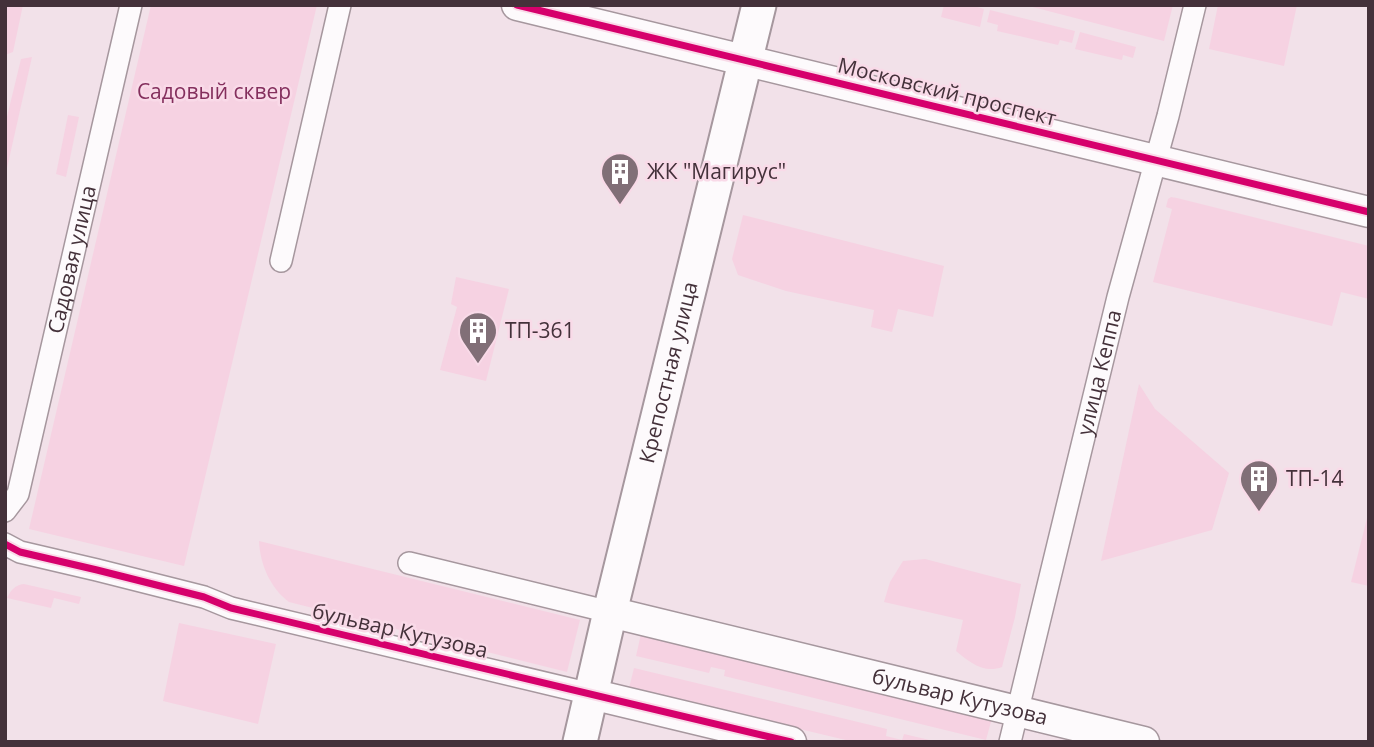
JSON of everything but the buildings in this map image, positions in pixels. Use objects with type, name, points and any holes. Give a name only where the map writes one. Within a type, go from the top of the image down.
[{"type":"main road","name":"Крепостная улица","points":[[580,742],[759,5]]},
{"type":"street","name":"Садовая улица","points":[[5,511],[18,494],[131,5]]},
{"type":"street","points":[[281,261],[340,5]]},
{"type":"street","name":"Московский проспект","points":[[517,5],[1369,212]]},
{"type":"street","name":"улица Кеппа","points":[[1010,742],[1118,297],[1168,116],[1195,5]]},
{"type":"street","name":"бульвар Кутузова","points":[[5,544],[20,552],[97,570],[207,589],[231,608],[791,742]]},
{"type":"street","name":"бульвар Кутузова","points":[[409,563],[1144,742]]},
{"type":"green space","points":[[5,5],[23,5],[13,52],[5,55]]},
{"type":"green space","name":"Садовый сквер","points":[[151,5],[317,5],[184,566],[29,529]]},
{"type":"green space","points":[[944,5],[971,5],[984,9],[980,27],[941,17]]},
{"type":"green space","points":[[1025,5],[1173,5],[1164,41]]},
{"type":"green space","points":[[1218,5],[1297,5],[1284,66],[1209,49]]},
{"type":"green space","points":[[990,10],[1075,31],[1072,43],[1060,40],[1058,45],[997,31],[998,25],[987,22]]},
{"type":"green space","points":[[1080,32],[1136,47],[1133,58],[1123,55],[1122,60],[1075,49]]},
{"type":"green space","points":[[32,57],[5,177],[5,125],[21,59]]},
{"type":"green space","points":[[68,115],[79,117],[66,177],[56,174]]},
{"type":"green space","points":[[1171,197],[1369,246],[1369,299],[1341,292],[1332,326],[1153,282],[1172,209],[1166,207]]},
{"type":"green space","points":[[743,215],[944,266],[933,317],[898,309],[892,332],[871,327],[874,310],[786,291],[738,275],[732,259]]},
{"type":"green space","points":[[456,277],[509,289],[486,381],[440,370],[457,307],[451,304]]},
{"type":"green space","points":[[1139,384],[1155,409],[1229,473],[1212,530],[1101,561]]},
{"type":"green space","points":[[1369,510],[1369,586],[1351,582]]},
{"type":"green space","points":[[259,541],[580,620],[567,672],[289,602],[276,590],[267,575]]},
{"type":"green space","points":[[925,559],[1021,584],[1002,667],[983,668],[956,651],[963,620],[884,602],[890,582],[903,561]]},
{"type":"green space","points":[[24,584],[81,597],[79,604],[54,598],[51,608],[7,598],[14,588]]},
{"type":"green space","points":[[179,623],[276,644],[258,724],[163,701]]},
{"type":"green space","points":[[641,634],[992,718],[986,740],[724,676],[725,670],[711,667],[709,673],[636,656]]},
{"type":"green space","points":[[634,668],[887,729],[886,736],[902,740],[904,734],[938,742],[854,742],[629,688]]},
{"type":"cycle path","points":[[517,5],[1369,212]]},
{"type":"cycle path","points":[[5,544],[20,552],[204,597],[231,608],[791,742]]},
{"type":"place","name":"ЖК \"Магирус\"","points":[[620,206]]},
{"type":"place","name":"ТП-361","points":[[478,365]]},
{"type":"place","name":"ТП-14","points":[[1259,513]]}]
